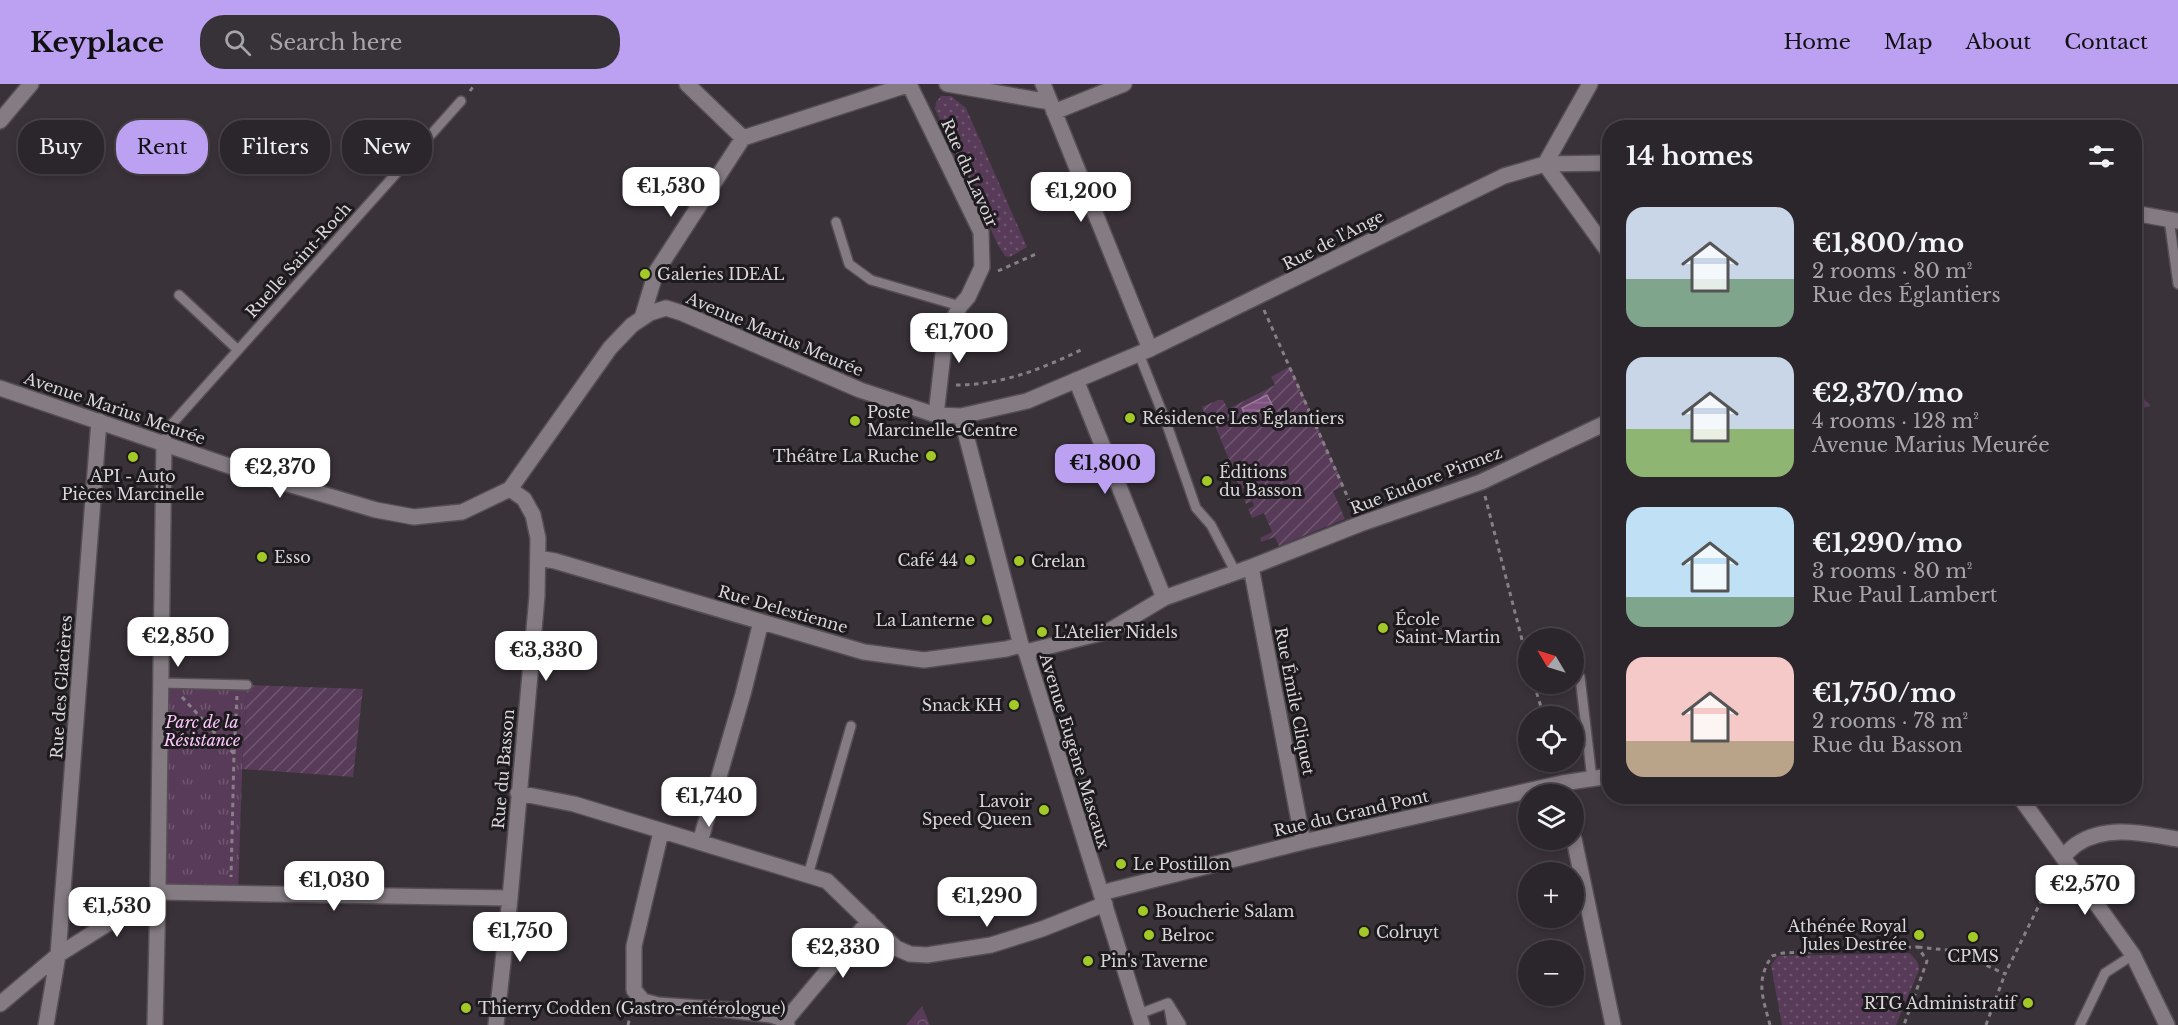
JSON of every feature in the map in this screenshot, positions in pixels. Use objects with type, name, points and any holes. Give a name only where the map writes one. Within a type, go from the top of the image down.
[{"type":"street","points":[[0,121],[31,84]]},
{"type":"street","points":[[687,84],[743,138]]},
{"type":"street","points":[[642,318],[656,272],[743,138],[910,84]]},
{"type":"street","name":"Rue du Lavoir","points":[[910,84],[981,232],[982,267],[968,297],[960,306],[945,336],[936,415]]},
{"type":"street","points":[[947,84],[1052,107],[1124,84]]},
{"type":"street","points":[[1043,84],[1145,352]]},
{"type":"street","points":[[1590,84],[1545,164],[1602,243]]},
{"type":"street","name":"Rue de l'Ange","points":[[961,416],[1027,401],[1145,352],[1504,176],[1545,164],[1602,163]]},
{"type":"street","points":[[2142,214],[2173,220]]},
{"type":"street","name":"Avenue Marius Meurée","points":[[0,388],[244,471],[376,510],[414,517],[462,512],[510,489],[610,348],[632,325],[650,312],[666,308],[860,390],[936,415],[961,416]]},
{"type":"street","points":[[1076,380],[1164,598]]},
{"type":"street","name":"Avenue Eugène Mascaux","points":[[961,416],[1024,649],[1141,1019]]},
{"type":"street","name":"Rue des Glacières","points":[[46,1025],[58,955],[99,421]]},
{"type":"street","name":"Rue Eudore Pirmez","points":[[1164,598],[1236,573],[1360,524],[1482,482],[1602,425]]},
{"type":"street","points":[[154,1025],[165,683],[164,443]]},
{"type":"street","name":"Rue du Basson","points":[[496,1025],[533,649],[538,558],[538,538],[533,514],[524,499],[510,489]]},
{"type":"street","name":"Rue Delestienne","points":[[538,558],[555,561],[864,652],[924,660],[1024,649],[1109,631],[1164,598]]},
{"type":"street","name":"Rue Émile Cliquet","points":[[1251,567],[1303,842]]},
{"type":"street","points":[[700,842],[743,694],[761,622]]},
{"type":"street","name":"Rue du Grand Pont","points":[[1578,784],[1602,777]]},
{"type":"street","name":"Rue du Grand Pont","points":[[518,793],[574,804],[827,881],[896,948],[910,954],[927,955],[991,945],[1042,929],[1103,899],[1303,842],[1518,798]]},
{"type":"street","points":[[2025,804],[2133,955],[2167,1025]]},
{"type":"street","points":[[2063,857],[2077,843],[2122,831],[2178,838]]},
{"type":"street","points":[[661,832],[634,946],[634,990],[643,1001],[658,1005],[729,1010],[771,1016],[787,1023],[869,921]]},
{"type":"street","points":[[1576,850],[1613,1025]]},
{"type":"street","points":[[0,1004],[58,955],[158,892],[510,898]]},
{"type":"lane","name":"Ruelle Saint-Roch","points":[[164,443],[171,425],[461,101]]},
{"type":"lane","points":[[2173,220],[2178,284]]},
{"type":"lane","points":[[836,222],[849,264],[871,280],[960,306]]},
{"type":"lane","points":[[179,295],[238,350]]},
{"type":"lane","points":[[1145,352],[1196,508],[1211,525],[1236,573]]},
{"type":"lane","points":[[165,683],[242,685]]},
{"type":"lane","points":[[1582,694],[1592,779]]},
{"type":"lane","points":[[808,875],[851,726]]},
{"type":"lane","points":[[2080,1025],[2105,973],[2133,955]]},
{"type":"lane","points":[[1141,1019],[1168,1002]]},
{"type":"lane","points":[[1168,1002],[1181,1024]]},
{"type":"lane","points":[[1168,1002],[1172,1025]]},
{"type":"path","points":[[975,282],[1036,254]]},
{"type":"path","points":[[1261,297],[1264,310],[1360,524]]},
{"type":"path","points":[[955,385],[1004,381],[1052,364],[1083,349]]},
{"type":"path","points":[[1482,482],[1519,628]]},
{"type":"path","points":[[165,683],[234,754]]},
{"type":"path","points":[[230,894],[234,754],[242,685]]},
{"type":"path","points":[[1986,1025],[2005,974],[2063,857]]},
{"type":"path","points":[[1770,1025],[1762,995],[1762,970],[1772,956],[1783,953],[1917,947],[1956,951],[2005,974]]},
{"type":"path","points":[[1904,1025],[1927,960],[1917,947]]},
{"type":"green space","points":[[941,96],[951,96],[966,108],[1027,247],[1010,257],[1005,256],[998,245],[935,109],[936,102]]},
{"type":"green space","points":[[1290,366],[1344,486],[1333,491],[1345,519],[1279,546],[1275,537],[1261,542],[1260,538],[1272,532],[1264,513],[1252,518],[1248,509],[1254,506],[1252,501],[1246,504],[1244,499],[1250,496],[1246,487],[1240,489],[1236,478],[1231,480],[1228,473],[1233,470],[1215,425],[1210,427],[1202,407],[1223,400],[1228,409],[1275,385],[1271,377]]},
{"type":"green space","points":[[2142,397],[2151,406],[2142,408]]},
{"type":"green space","name":"Parc de la Résistance","points":[[161,683],[247,685],[238,894],[158,892]]},
{"type":"green space","points":[[247,685],[363,689],[353,777],[242,769]]},
{"type":"green space","points":[[1909,953],[1916,960],[1919,970],[1896,1025],[1782,1025],[1771,965],[1778,956]]},
{"type":"green space","points":[[922,1006],[930,1025],[906,1025]]},
{"type":"shaded area","points":[[1267,395],[1272,405],[1246,417],[1242,408]]},
{"type":"place","name":"Galeries IDEAL","points":[[645,274]]},
{"type":"place","name":"Résidence Les Églantiers","points":[[1130,418]]},
{"type":"place","name":"Poste Marcinelle-Centre","points":[[855,421]]},
{"type":"place","name":"Théâtre La Ruche","points":[[931,456]]},
{"type":"place","name":"API - Auto Pièces Marcinelle","points":[[133,457]]},
{"type":"place","name":"Éditions du Basson","points":[[1207,481]]},
{"type":"place","name":"Esso","points":[[262,557]]},
{"type":"place","name":"Café 44","points":[[970,560]]},
{"type":"place","name":"Crelan","points":[[1019,561]]},
{"type":"place","name":"La Lanterne","points":[[987,620]]},
{"type":"place","name":"École Saint-Martin","points":[[1383,628]]},
{"type":"place","name":"L'Atelier Nidels","points":[[1042,632]]},
{"type":"place","name":"Snack KH","points":[[1014,705]]},
{"type":"place","name":"Lavoir Speed Queen","points":[[1044,810]]},
{"type":"place","name":"Le Postillon","points":[[1121,864]]},
{"type":"place","name":"Boucherie Salam","points":[[1143,911]]},
{"type":"place","name":"Colruyt","points":[[1364,932]]},
{"type":"place","name":"Belroc","points":[[1149,935]]},
{"type":"place","name":"Athénée Royal Jules Destrée","points":[[1919,935]]},
{"type":"place","name":"CPMS","points":[[1973,937]]},
{"type":"place","name":"Pin's Taverne","points":[[1088,961]]},
{"type":"place","name":"RTG Administratif","points":[[2028,1003]]},
{"type":"place","name":"Thierry Codden (Gastro-entérologue)","points":[[466,1008]]}]
